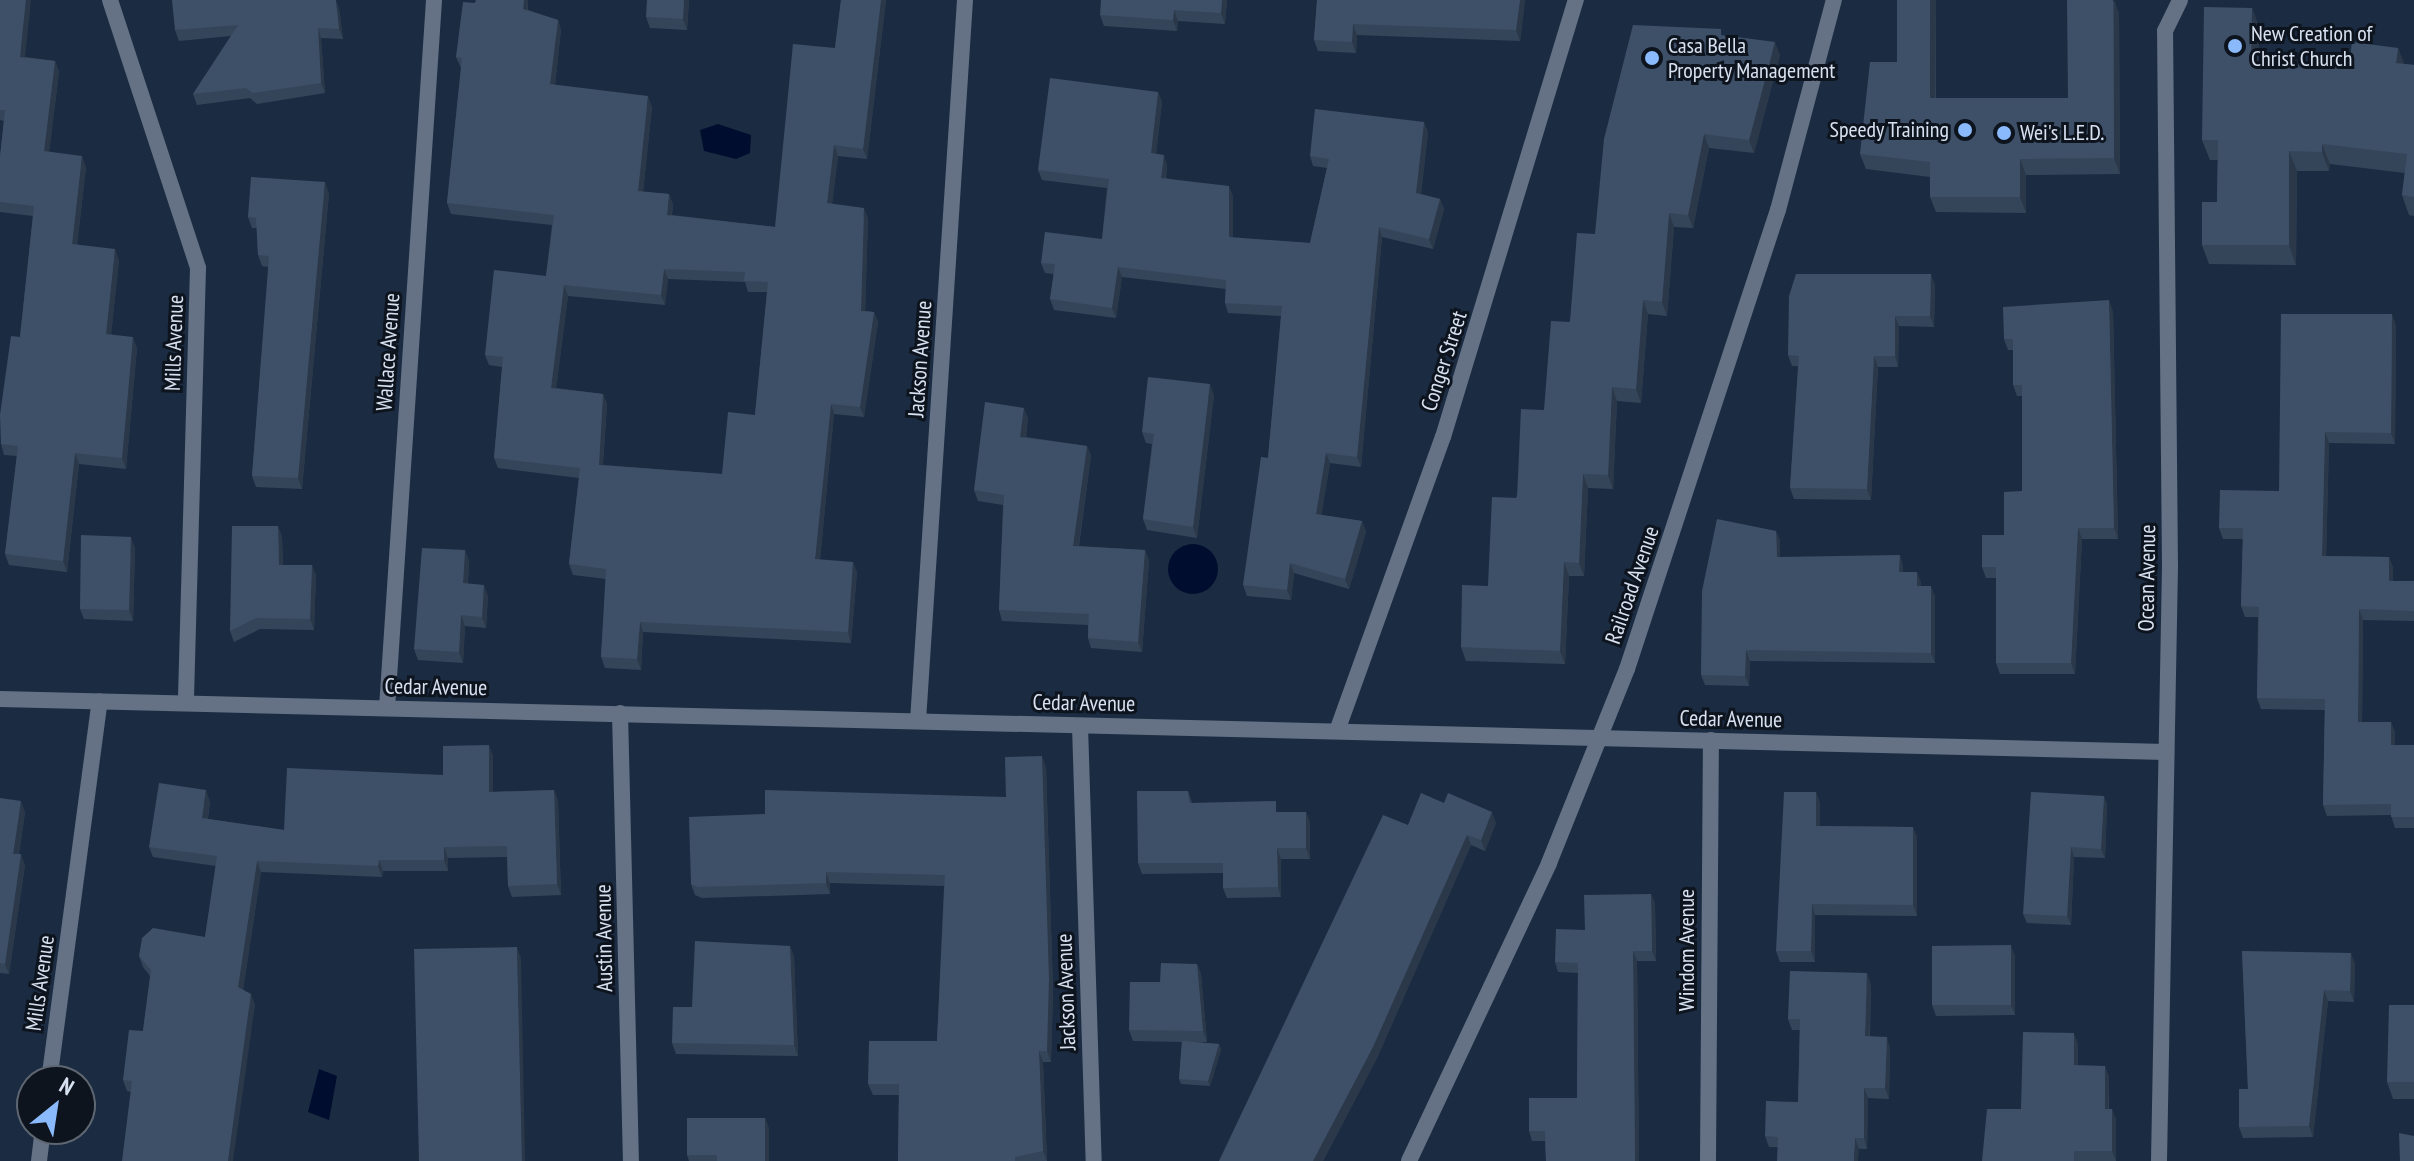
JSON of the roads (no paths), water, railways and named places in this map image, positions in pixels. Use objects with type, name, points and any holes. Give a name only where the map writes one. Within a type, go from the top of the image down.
[{"type":"street","name":"Mills Avenue","points":[[110,0],[198,268],[186,702]]},
{"type":"street","name":"Wallace Avenue","points":[[387,708],[434,0]]},
{"type":"street","name":"Jackson Avenue","points":[[918,721],[965,0]]},
{"type":"street","name":"Conger Street","points":[[1337,731],[1443,437],[1576,0]]},
{"type":"street","name":"Railroad Avenue","points":[[1409,1161],[1549,863],[1651,600],[1743,323],[1834,0]]},
{"type":"street","name":"Ocean Avenue","points":[[2159,1161],[2166,752],[2165,31],[2180,0]]},
{"type":"street","name":"Cedar Avenue","points":[[0,699],[2166,752]]},
{"type":"street","name":"Mills Avenue","points":[[51,1065],[100,701]]},
{"type":"street","name":"Austin Avenue","points":[[620,713],[631,1161]]},
{"type":"street","name":"Jackson Avenue","points":[[1080,726],[1094,1161]]},
{"type":"street","name":"Windom Avenue","points":[[1708,1161],[1711,740]]},
{"type":"water","points":[[718,124],[751,135],[750,153],[736,159],[704,151],[700,130]]},
{"type":"water","points":[[1183,545],[1203,545],[1217,559],[1217,579],[1203,593],[1183,593],[1169,579],[1169,559]]},
{"type":"water","points":[[319,1069],[337,1076],[329,1120],[308,1112]]},
{"type":"place","name":"New Creation of Christ Church","points":[[2235,46]]},
{"type":"place","name":"Casa Bella Property Management","points":[[1652,58]]},
{"type":"place","name":"Speedy Training","points":[[1965,130]]},
{"type":"place","name":"Wei's L.E.D.","points":[[2004,133]]}]
